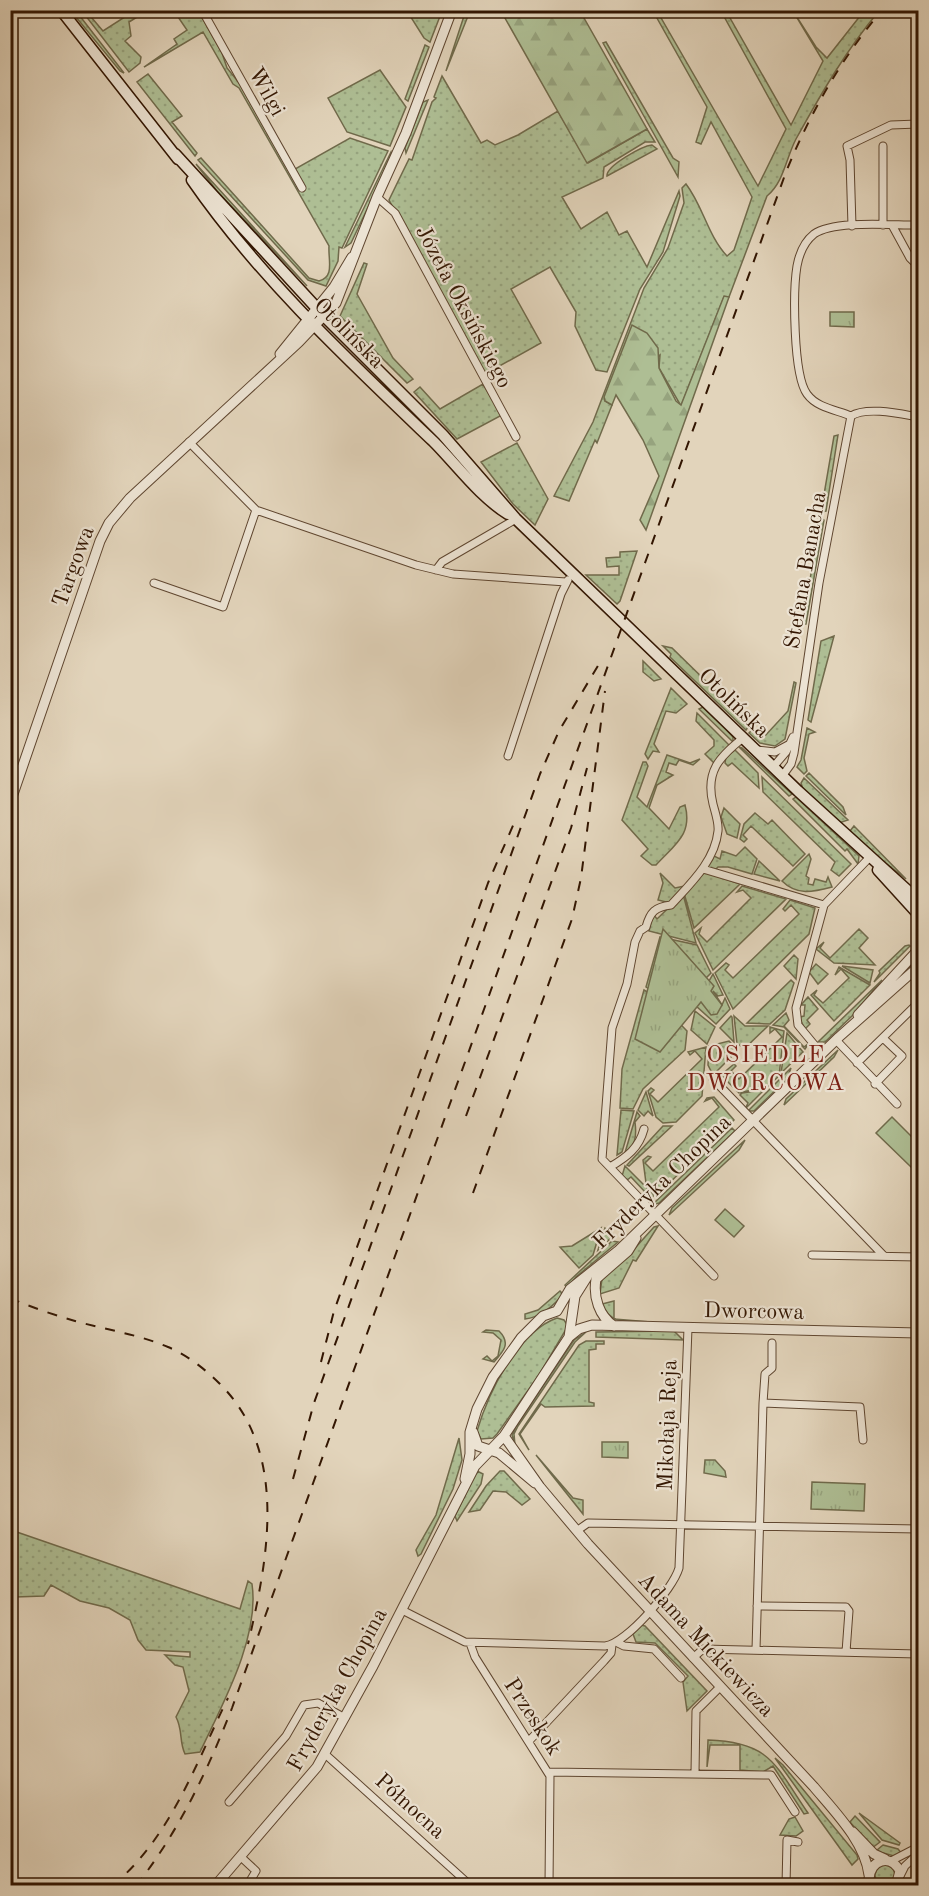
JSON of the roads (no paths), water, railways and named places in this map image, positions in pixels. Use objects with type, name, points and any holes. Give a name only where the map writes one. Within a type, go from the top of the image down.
[{"type":"main road","name":"Otolińska","points":[[61,10],[175,154],[324,316],[439,430],[569,578],[774,766],[869,858],[918,900]]},
{"type":"main road","name":"Otolińska","points":[[175,154],[210,206],[311,321],[455,463],[491,503],[516,519]]},
{"type":"main road","name":"Otolińska","points":[[869,858],[888,883],[918,914]]},
{"type":"street","name":"Wilgi","points":[[202,10],[302,188]]},
{"type":"street","points":[[355,253],[406,133],[452,10]]},
{"type":"street","points":[[852,226],[850,160],[847,146],[891,125],[918,124]]},
{"type":"street","points":[[883,146],[883,225]]},
{"type":"street","name":"Józefa Oksińskiego","points":[[377,197],[395,213],[516,437]]},
{"type":"street","points":[[892,225],[910,258],[918,266]]},
{"type":"street","points":[[916,249],[917,226],[852,226],[828,229],[812,236],[800,257],[796,280],[797,359],[800,380],[813,401],[852,416],[858,412],[871,412],[918,417]]},
{"type":"street","name":"Targowa","points":[[10,803],[105,530],[120,508],[272,366],[311,321],[316,307],[333,287],[355,253]]},
{"type":"street","name":"Targowa","points":[[311,321],[324,316],[338,299],[355,253]]},
{"type":"street","name":"Stefana Banacha","points":[[783,776],[793,758],[795,732],[836,490],[852,416]]},
{"type":"street","points":[[189,442],[256,510],[436,570],[462,576],[569,578],[508,756]]},
{"type":"street","points":[[154,583],[223,607],[256,510]]},
{"type":"street","points":[[436,570],[442,562],[516,519]]},
{"type":"street","name":"Stefana Banacha","points":[[774,766],[795,732]]},
{"type":"street","points":[[714,1276],[602,1159],[612,1028],[627,984],[634,942],[640,930],[646,927],[649,915],[658,906],[671,905],[703,869],[715,844],[719,829],[709,788],[710,777],[729,750],[743,738]]},
{"type":"street","points":[[756,750],[778,752],[792,740]]},
{"type":"street","points":[[822,1054],[803,1033],[796,1017],[824,905],[869,858]]},
{"type":"street","points":[[703,869],[824,905]]},
{"type":"street","name":"Fryderyka Chopina","points":[[838,1039],[881,988],[918,950]]},
{"type":"street","name":"Fryderyka Chopina","points":[[462,1492],[473,1424],[483,1395],[510,1351],[543,1316],[557,1311],[570,1289],[587,1277],[644,1226],[752,1120],[918,966]]},
{"type":"street","points":[[857,1063],[918,1003]]},
{"type":"street","points":[[875,1084],[902,1056],[884,1038]]},
{"type":"street","points":[[838,1039],[875,1084],[897,1104]]},
{"type":"street","points":[[713,1079],[884,1256]]},
{"type":"street","points":[[610,1167],[629,1155],[641,1141],[644,1129]]},
{"type":"street","points":[[614,1326],[601,1313],[594,1290],[596,1279],[628,1251],[644,1226]]},
{"type":"street","points":[[812,1255],[918,1257]]},
{"type":"street","name":"Fryderyka Chopina","points":[[215,1886],[304,1786],[325,1754],[475,1466],[504,1436],[569,1337],[575,1296],[587,1277]]},
{"type":"street","name":"Dworcowa","points":[[557,1311],[588,1325],[918,1333]]},
{"type":"street","points":[[569,1337],[588,1325]]},
{"type":"street","name":"Mikołaja Reja","points":[[529,1741],[611,1653],[615,1644],[649,1610],[677,1573],[688,1328]]},
{"type":"street","points":[[756,1650],[763,1403],[765,1374],[772,1368],[772,1343]]},
{"type":"street","points":[[763,1403],[860,1407],[862,1440]]},
{"type":"street","points":[[473,1424],[474,1442],[489,1451]]},
{"type":"street","name":"Adama Mickiewicza","points":[[504,1436],[540,1487],[649,1610],[787,1755],[846,1826],[874,1854],[889,1860]]},
{"type":"street","name":"Adama Mickiewicza","points":[[489,1451],[507,1459],[540,1487]]},
{"type":"street","name":"Mikołaja Reja","points":[[578,1530],[588,1522],[918,1529]]},
{"type":"street","points":[[757,1606],[846,1607],[849,1611],[846,1652]]},
{"type":"street","points":[[402,1610],[459,1640],[470,1643],[615,1644],[654,1649],[681,1678]]},
{"type":"street","name":"Przeskok","points":[[470,1643],[472,1653],[549,1773],[549,1886]]},
{"type":"street","points":[[693,1658],[703,1649],[918,1653]]},
{"type":"street","points":[[695,1773],[696,1711],[720,1687]]},
{"type":"street","points":[[230,1802],[286,1736],[304,1705],[318,1703],[345,1718]]},
{"type":"street","name":"Północna","points":[[325,1754],[471,1886]]},
{"type":"street","points":[[549,1773],[695,1773],[771,1776],[795,1812]]},
{"type":"street","name":"Adama Mickiewicza","points":[[846,1826],[867,1861],[869,1881]]},
{"type":"street","points":[[786,1886],[787,1840],[798,1842]]},
{"type":"street","points":[[869,1881],[875,1863],[889,1860],[918,1847]]},
{"type":"street","points":[[897,1883],[905,1866],[918,1854]]},
{"type":"street","points":[[241,1857],[256,1871],[247,1886]]},
{"type":"street","points":[[889,1860],[897,1866],[897,1883]]},
{"type":"railway","points":[[136,1886],[166,1844],[191,1800],[232,1708],[786,172],[805,129],[828,87],[853,48],[882,10]]},
{"type":"railway","points":[[293,1479],[314,1403],[540,774],[559,731],[599,664]]},
{"type":"railway","points":[[473,1193],[572,919],[581,878],[605,691]]},
{"type":"railway","points":[[466,1116],[571,828],[587,768]]},
{"type":"railway","points":[[321,1362],[334,1311],[488,883],[515,821]]},
{"type":"railway","points":[[10,1298],[59,1316],[145,1339],[175,1350],[214,1378],[242,1411],[256,1442],[264,1474],[267,1508],[262,1577],[248,1644]]},
{"type":"railway","points":[[112,1886],[132,1867],[166,1823],[193,1774],[228,1698]]},
{"type":"district","name":"OSIEDLE DWORCOWA","points":[[766,1068]]}]
